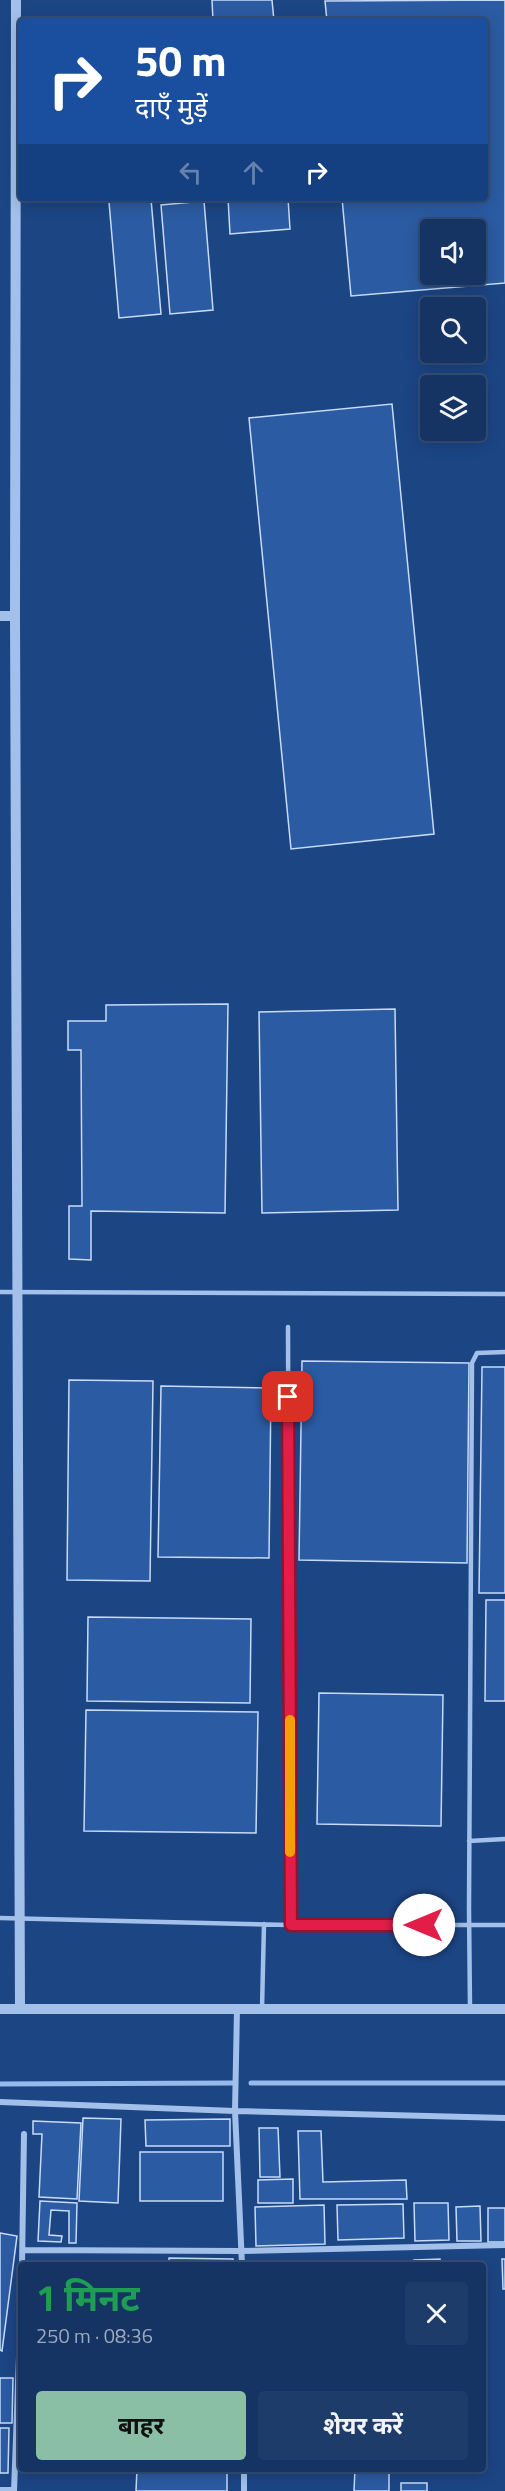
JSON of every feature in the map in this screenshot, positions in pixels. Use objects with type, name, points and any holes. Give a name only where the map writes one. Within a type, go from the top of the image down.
[{"type":"street","points":[[16,0],[15,616],[20,2009]]},
{"type":"street","points":[[0,616],[15,616]]},
{"type":"street","points":[[0,2009],[505,2009]]},
{"type":"street","points":[[237,2009],[236,2111],[242,2262]]},
{"type":"street","points":[[0,2102],[505,2118]]},
{"type":"street","points":[[22,2262],[24,2134]]},
{"type":"street","points":[[23,2250],[241,2251],[505,2245]]},
{"type":"street","points":[[0,2490],[14,2491],[18,2384]]},
{"type":"street","points":[[244,2472],[244,2491]]},
{"type":"lane","points":[[0,1292],[505,1294]]},
{"type":"lane","points":[[288,1327],[291,1925]]},
{"type":"lane","points":[[470,2008],[472,1363],[477,1353],[505,1352]]},
{"type":"lane","points":[[469,1841],[505,1839]]},
{"type":"lane","points":[[0,1918],[291,1925],[505,1925]]},
{"type":"lane","points":[[262,2009],[264,1924]]},
{"type":"building","points":[[212,0],[272,0],[274,18],[213,18]]},
{"type":"building","points":[[505,0],[505,283],[486,285],[486,219],[420,219],[420,285],[481,285],[351,296],[342,201],[488,201],[488,18],[327,18],[325,1]]},
{"type":"building","points":[[151,201],[161,314],[119,318],[109,202]]},
{"type":"building","points":[[204,201],[213,310],[170,314],[161,205]]},
{"type":"building","points":[[228,201],[288,201],[290,229],[230,234]]},
{"type":"building","points":[[392,404],[434,834],[291,849],[249,418]]},
{"type":"building","points":[[228,1004],[225,1213],[91,1211],[91,1260],[69,1259],[69,1206],[82,1206],[81,1050],[68,1050],[68,1021],[106,1021],[106,1005]]},
{"type":"building","points":[[395,1009],[398,1210],[262,1213],[259,1012]]},
{"type":"building","points":[[302,1361],[469,1363],[467,1563],[299,1560]]},
{"type":"building","points":[[482,1367],[505,1367],[505,1593],[479,1593]]},
{"type":"building","points":[[69,1380],[153,1381],[150,1581],[67,1580]]},
{"type":"building","points":[[161,1386],[271,1388],[269,1558],[158,1557]]},
{"type":"building","points":[[486,1600],[505,1600],[505,1701],[485,1701]]},
{"type":"building","points":[[88,1617],[251,1619],[250,1703],[87,1701]]},
{"type":"building","points":[[319,1693],[443,1695],[441,1826],[317,1824]]},
{"type":"building","points":[[86,1710],[258,1712],[256,1833],[84,1831]]},
{"type":"building","points":[[83,2118],[121,2119],[118,2203],[79,2201]]},
{"type":"building","points":[[230,2119],[230,2146],[146,2146],[145,2120]]},
{"type":"building","points":[[33,2121],[81,2123],[77,2199],[39,2197],[42,2134],[33,2134]]},
{"type":"building","points":[[259,2128],[278,2128],[280,2177],[260,2177]]},
{"type":"building","points":[[298,2131],[321,2131],[323,2182],[406,2180],[407,2199],[300,2199]]},
{"type":"building","points":[[140,2152],[223,2152],[223,2201],[140,2201]]},
{"type":"building","points":[[293,2179],[293,2203],[258,2203],[258,2180]]},
{"type":"building","points":[[40,2201],[77,2203],[76,2243],[69,2243],[69,2211],[51,2210],[49,2235],[62,2236],[61,2242],[38,2241]]},
{"type":"building","points":[[414,2203],[448,2203],[449,2240],[415,2241]]},
{"type":"building","points":[[403,2204],[404,2238],[338,2240],[337,2205]]},
{"type":"building","points":[[324,2205],[325,2244],[256,2246],[255,2207]]},
{"type":"building","points":[[480,2206],[481,2241],[457,2241],[456,2207]]},
{"type":"building","points":[[488,2208],[505,2208],[505,2242],[488,2242]]},
{"type":"building","points":[[0,2233],[17,2236],[2,2351],[0,2350]]},
{"type":"building","points":[[169,2258],[233,2259],[233,2262],[169,2262]]},
{"type":"building","points":[[440,2259],[440,2262],[414,2262],[414,2260]]},
{"type":"building","points":[[502,2259],[505,2259],[505,2289],[503,2289]]},
{"type":"building","points":[[0,2378],[13,2378],[12,2423],[0,2423]]},
{"type":"building","points":[[0,2428],[9,2428],[8,2473],[0,2473]]},
{"type":"building","points":[[137,2472],[227,2472],[227,2491],[136,2491]]},
{"type":"building","points":[[355,2472],[389,2472],[389,2491],[354,2491]]},
{"type":"building","points":[[401,2483],[427,2483],[427,2491],[401,2491]]},
{"type":"waterway","points":[[0,2084],[233,2083]]},
{"type":"waterway","points":[[251,2083],[505,2083]]},
{"type":"slow traffic","points":[[290,1720],[290,1852]]},
{"type":"route","points":[[288,1397],[291,1925],[424,1925]]}]
